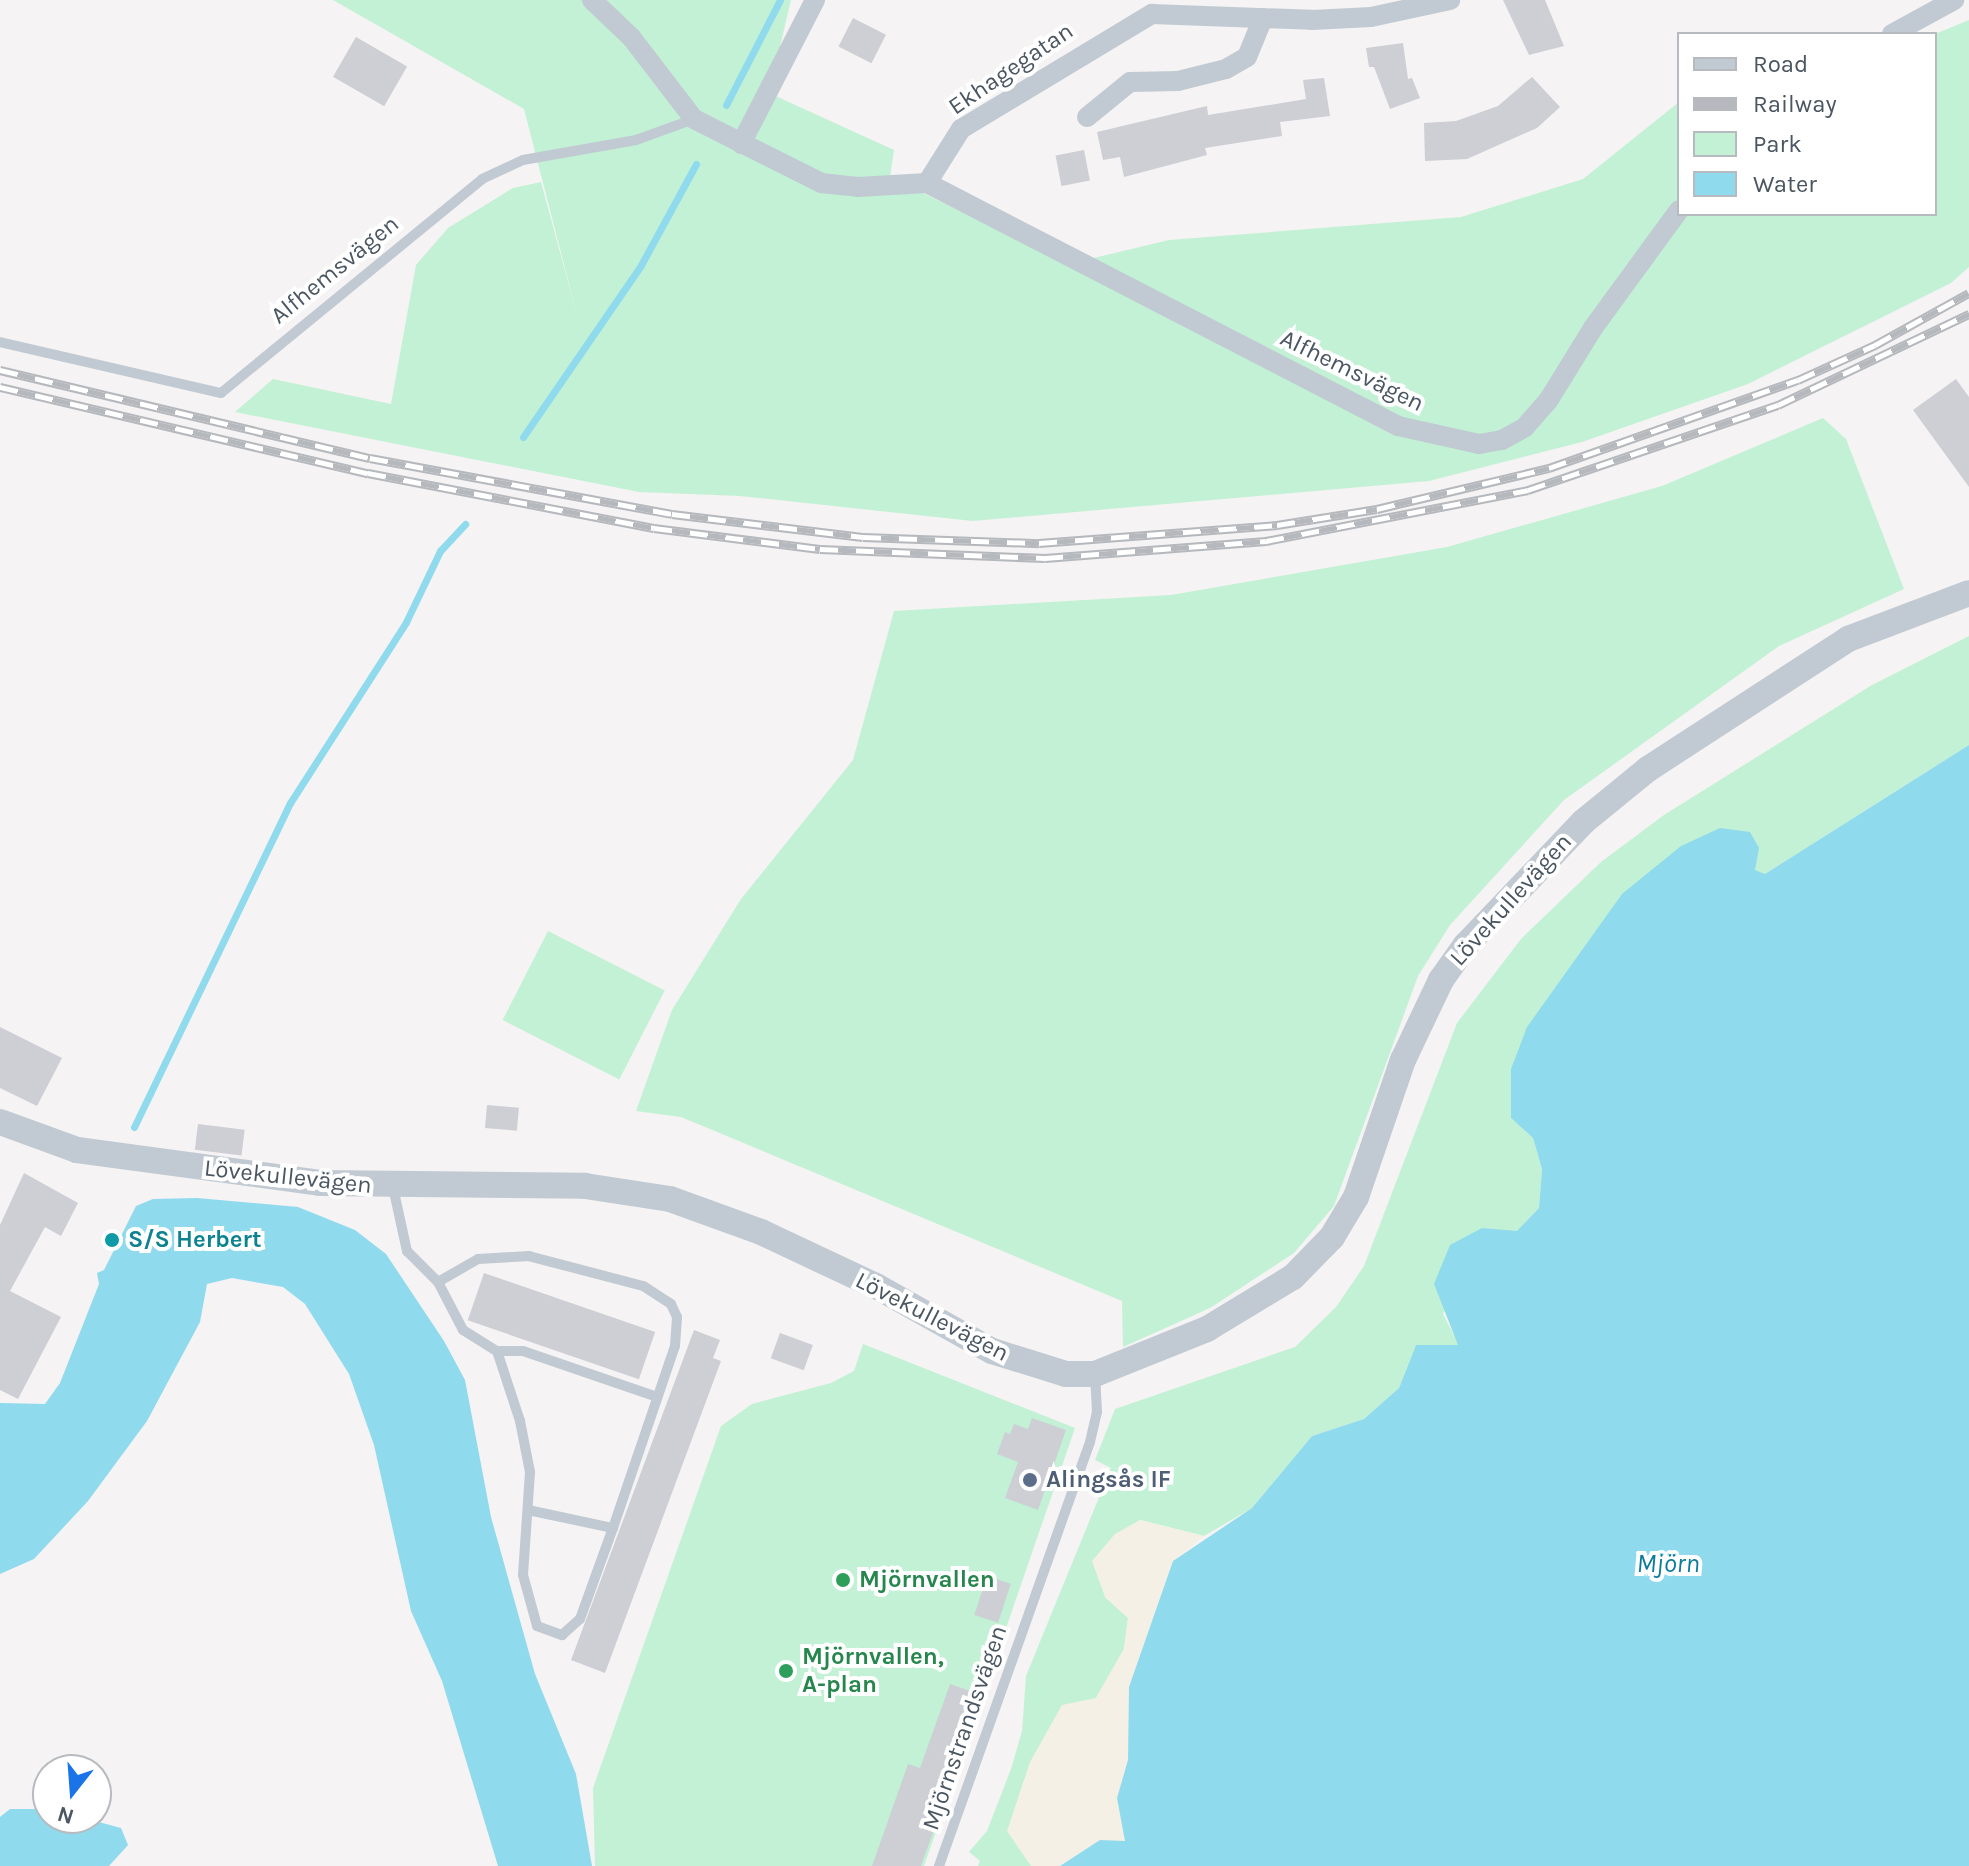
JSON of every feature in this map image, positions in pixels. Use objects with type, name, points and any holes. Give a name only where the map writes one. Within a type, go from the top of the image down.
[{"type":"street","points":[[592,0],[631,37],[694,119],[821,183],[858,187],[927,183]]},
{"type":"street","points":[[741,144],[815,0]]},
{"type":"street","name":"Ekhagegatan","points":[[927,183],[961,129],[1131,24],[1165,13],[1263,18],[1450,0]]},
{"type":"street","points":[[1896,32],[1954,0]]},
{"type":"street","points":[[1087,117],[1130,82],[1178,81],[1226,69],[1247,57],[1263,18]]},
{"type":"street","name":"Alfhemsvägen","points":[[927,183],[1398,426],[1479,444],[1502,440],[1525,427],[1548,401],[1593,328],[1677,213]]},
{"type":"street","name":"Lövekullevägen","points":[[1,1125],[77,1150],[122,1158],[393,1187],[585,1186],[670,1199],[761,1232],[861,1279],[992,1351],[1066,1374],[1095,1374],[1207,1329],[1293,1277],[1332,1237],[1356,1197],[1403,1060],[1441,980],[1465,946],[1583,822],[1660,761],[1848,639],[1969,593]]},
{"type":"lane","name":"Alfhemsvägen","points":[[0,342],[221,393],[482,179],[523,160],[636,140],[694,119]]},
{"type":"lane","points":[[393,1187],[407,1251],[438,1282],[463,1330],[497,1351],[523,1351],[657,1397]]},
{"type":"lane","points":[[438,1282],[478,1259],[502,1255],[529,1256],[643,1286],[671,1304],[679,1332],[613,1528],[580,1619],[571,1631],[553,1635],[537,1626],[523,1575],[528,1510],[525,1443],[497,1351]]},
{"type":"lane","name":"Mjörnstrandsvägen","points":[[939,1866],[1090,1442],[1097,1412],[1095,1374]]},
{"type":"lane","points":[[528,1510],[613,1528]]},
{"type":"green space","points":[[333,0],[791,0],[769,93],[894,150],[890,177],[1069,264],[1169,240],[1461,217],[1583,179],[1677,104],[1677,216],[1937,216],[1937,33],[1969,20],[1969,267],[1951,283],[1748,384],[1582,442],[1429,481],[973,521],[740,496],[639,492],[235,412],[273,379],[391,404],[416,265],[448,228],[513,188],[541,182],[577,315],[524,109]]},
{"type":"green space","points":[[1823,418],[1846,439],[1904,589],[1779,646],[1564,800],[1450,925],[1418,976],[1334,1206],[1294,1253],[1210,1308],[1123,1347],[1122,1301],[681,1117],[636,1111],[672,1010],[741,899],[853,760],[894,611],[1171,595],[1447,547],[1662,486]]},
{"type":"green space","points":[[1969,636],[1969,745],[1765,874],[1754,870],[1622,894],[1580,955],[1511,1118],[1533,1138],[1542,1169],[1539,1208],[1517,1232],[1482,1228],[1443,1314],[1459,1345],[1416,1345],[1399,1388],[1364,1419],[1312,1436],[1252,1508],[1204,1536],[1140,1520],[1105,1597],[1128,1618],[1124,1649],[1096,1698],[1031,1866],[978,1866],[980,1861],[969,1852],[987,1831],[1011,1769],[1022,1731],[1026,1676],[1111,1468],[1095,1460],[1115,1409],[1295,1347],[1336,1307],[1364,1266],[1457,1023],[1521,939],[1601,862],[1664,815],[1872,685]]},
{"type":"green space","points":[[548,931],[665,990],[619,1080],[503,1020]]},
{"type":"green space","name":"Mjörnvallen","points":[[863,1344],[1075,1428],[924,1866],[595,1866],[593,1788],[721,1426],[752,1404],[831,1383],[854,1371]]},
{"type":"sand","points":[[1140,1520],[1204,1536],[1173,1561],[1129,1687],[1128,1760],[1117,1798],[1125,1842],[1100,1840],[1060,1866],[1031,1866],[1007,1831],[1030,1762],[1062,1705],[1096,1698],[1124,1649],[1128,1618],[1105,1597],[1092,1561],[1115,1534]]},
{"type":"water","name":"Mjörn","points":[[1969,745],[1969,1866],[1060,1866],[1100,1840],[1125,1841],[1117,1798],[1128,1760],[1129,1687],[1173,1561],[1252,1508],[1312,1436],[1364,1419],[1399,1388],[1416,1345],[1458,1345],[1434,1284],[1450,1245],[1482,1228],[1517,1231],[1539,1208],[1542,1169],[1533,1138],[1511,1118],[1511,1069],[1527,1027],[1622,894],[1681,846],[1720,828],[1750,832],[1759,848],[1755,870],[1765,874]]},
{"type":"water","points":[[197,1198],[298,1207],[355,1230],[386,1254],[444,1341],[465,1380],[491,1517],[535,1674],[576,1774],[592,1866],[498,1866],[442,1681],[411,1611],[374,1445],[349,1374],[305,1304],[283,1287],[232,1278],[207,1284],[200,1322],[147,1421],[88,1501],[34,1559],[0,1574],[0,1403],[45,1404],[60,1383],[99,1284],[97,1273],[104,1270],[136,1206],[153,1199]]},
{"type":"water","points":[[10,1809],[32,1809],[32,1834],[112,1834],[112,1826],[121,1828],[128,1845],[109,1866],[0,1866],[0,1817]]},
{"type":"building","points":[[1503,0],[1545,0],[1564,46],[1529,55]]},
{"type":"building","points":[[853,18],[886,35],[871,63],[838,47]]},
{"type":"building","points":[[356,37],[407,66],[384,106],[333,77]]},
{"type":"building","points":[[1403,43],[1408,79],[1412,78],[1420,98],[1390,109],[1374,67],[1369,67],[1366,48]]},
{"type":"building","points":[[1532,77],[1560,107],[1537,128],[1467,159],[1425,161],[1424,123],[1456,121],[1498,106]]},
{"type":"building","points":[[1324,78],[1330,116],[1280,122],[1282,136],[1205,148],[1207,155],[1124,177],[1120,157],[1103,160],[1097,132],[1207,106],[1208,115],[1306,99],[1303,80]]},
{"type":"building","points":[[1084,150],[1090,180],[1061,186],[1056,156]]},
{"type":"building","points":[[1956,379],[1969,397],[1969,487],[1913,410]]},
{"type":"building","points":[[0,1027],[62,1058],[37,1106],[0,1088]]},
{"type":"building","points":[[487,1105],[519,1108],[517,1131],[485,1128]]},
{"type":"building","points":[[198,1124],[245,1130],[241,1156],[195,1150]]},
{"type":"building","points":[[24,1173],[78,1203],[61,1236],[45,1227],[10,1291],[61,1317],[18,1399],[0,1390],[0,1225]]},
{"type":"building","points":[[484,1273],[655,1332],[639,1379],[468,1320]]},
{"type":"building","points":[[694,1330],[720,1340],[713,1358],[721,1361],[605,1673],[571,1660]]},
{"type":"building","points":[[780,1333],[813,1345],[804,1370],[771,1358]]},
{"type":"building","name":"Alingsås IF","points":[[1032,1418],[1066,1430],[1038,1510],[1005,1498],[1018,1462],[997,1454],[1005,1432],[1010,1434],[1014,1424],[1028,1429]]},
{"type":"building","points":[[987,1576],[1011,1584],[998,1623],[974,1615]]},
{"type":"building","points":[[950,1684],[982,1695],[921,1866],[872,1866],[908,1764],[920,1768]]},
{"type":"waterway","points":[[726,105],[780,0]]},
{"type":"waterway","points":[[523,437],[641,265],[696,164]]},
{"type":"waterway","points":[[134,1127],[290,803],[406,622],[440,551],[465,524]]},
{"type":"railway","points":[[0,370],[370,458],[672,514],[863,537],[1039,543],[1277,525],[1377,509],[1549,468],[1798,380],[1875,345],[1969,293]]},
{"type":"railway","points":[[0,387],[368,473],[654,528],[820,549],[1045,558],[1266,541],[1528,490],[1778,405],[1969,314]]},
{"type":"place","name":"S/S Herbert","points":[[112,1240]]},
{"type":"place","name":"Alingsås IF","points":[[1030,1480]]},
{"type":"place","name":"Mjörnvallen","points":[[843,1580]]},
{"type":"place","name":"Mjörnvallen, A-plan","points":[[786,1671]]}]
